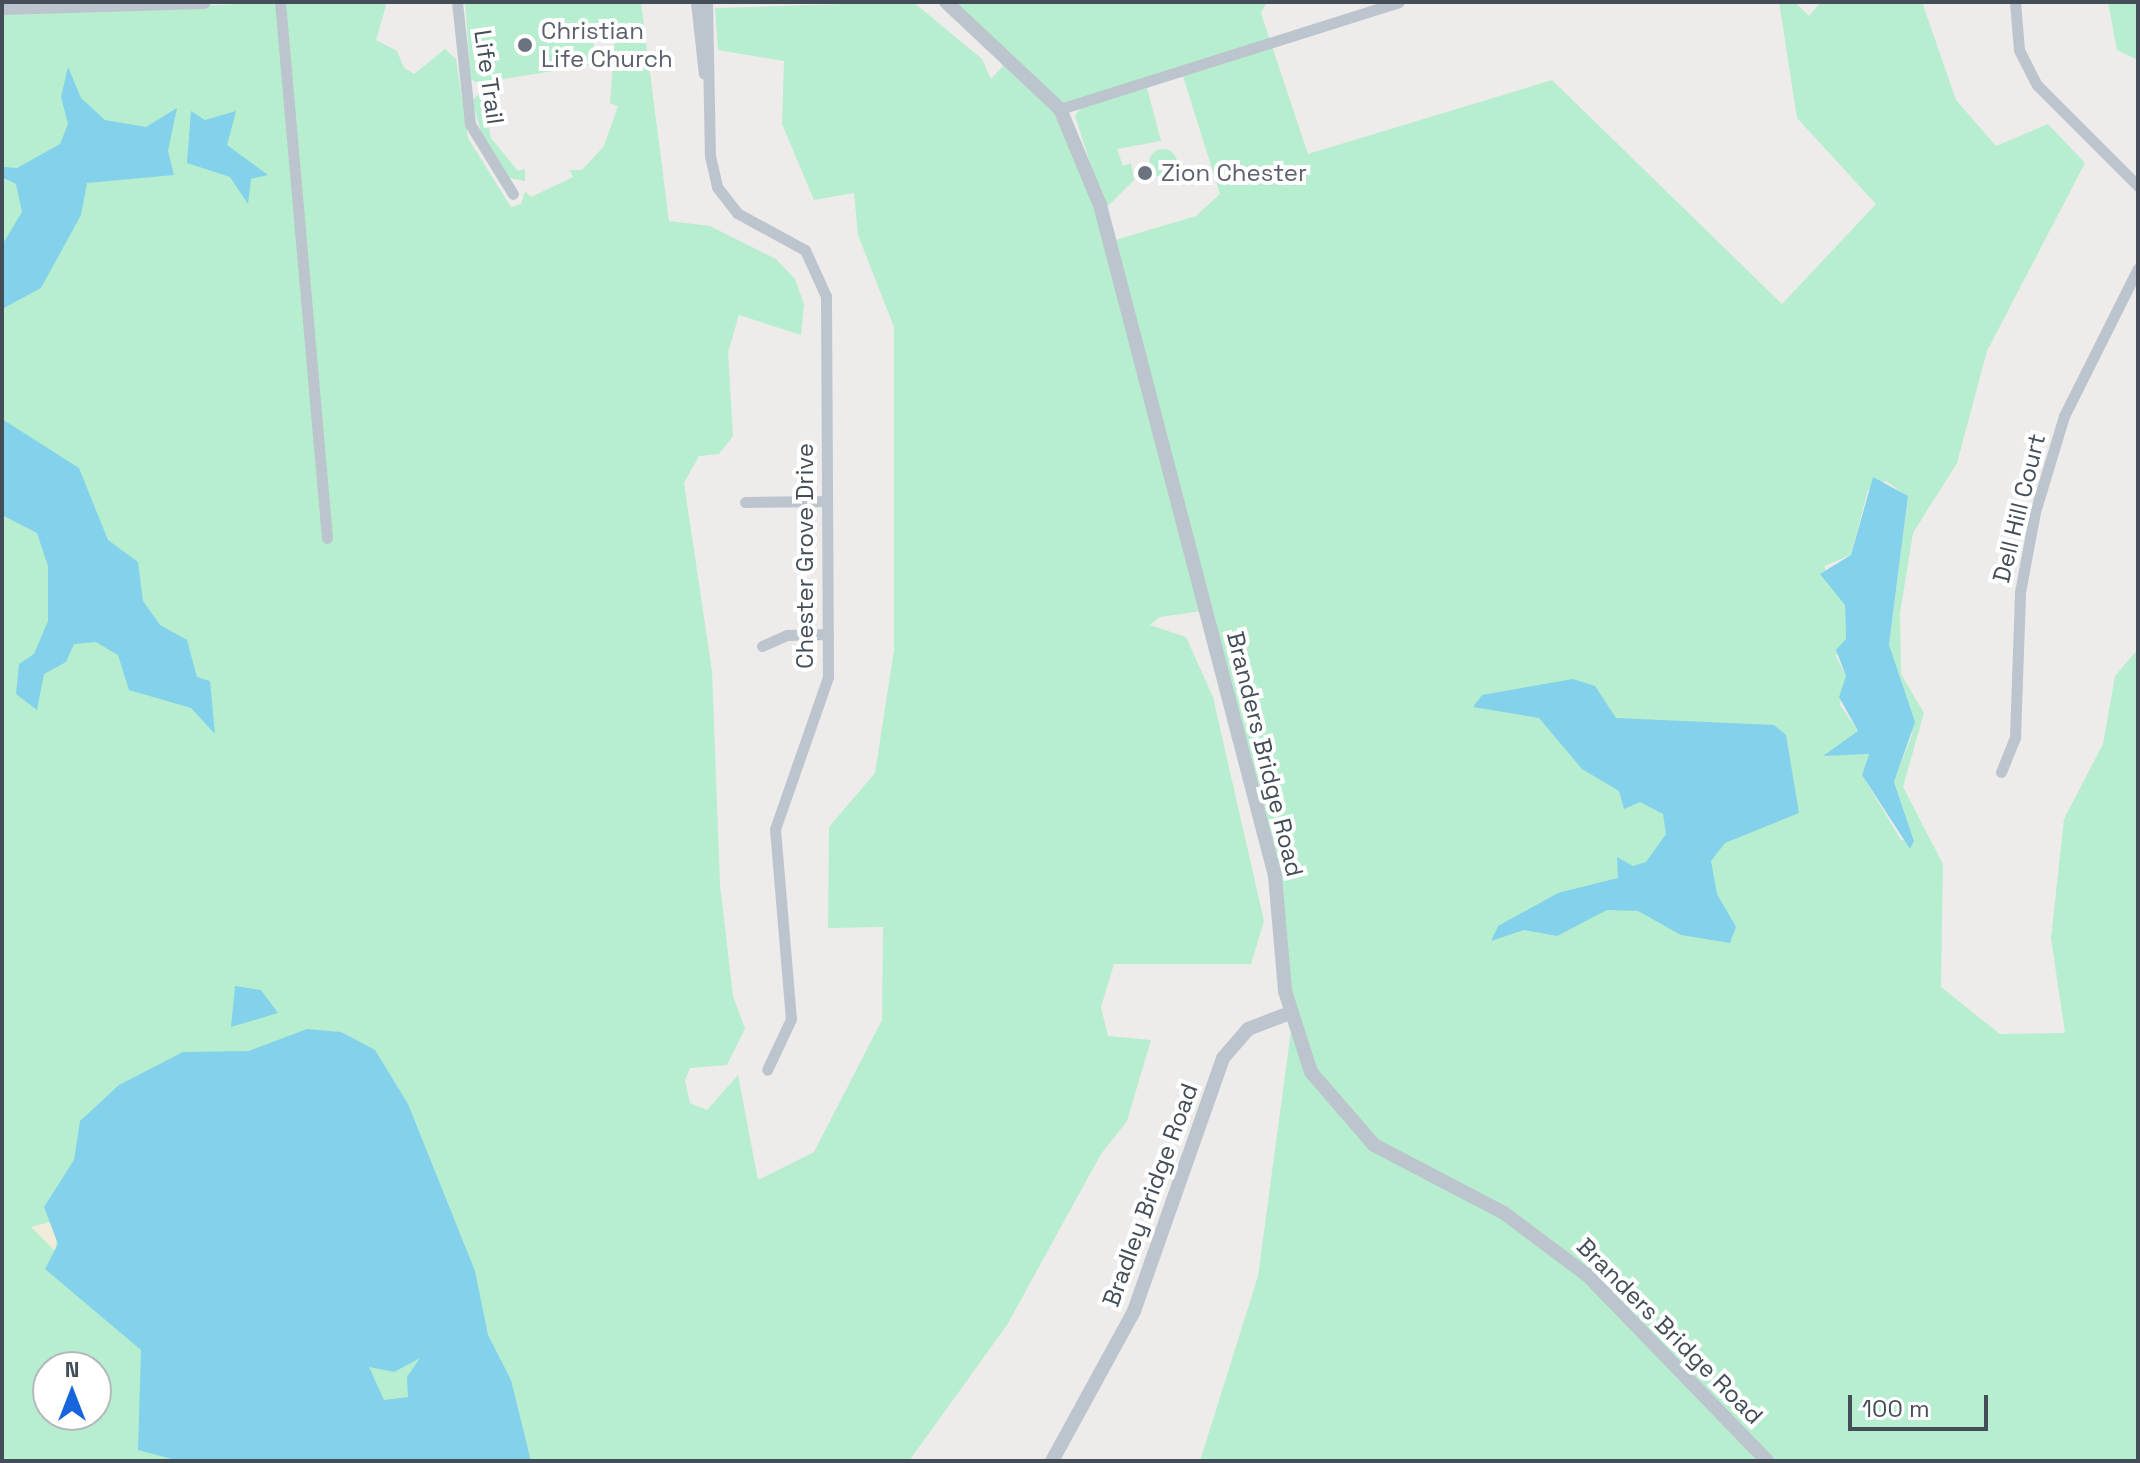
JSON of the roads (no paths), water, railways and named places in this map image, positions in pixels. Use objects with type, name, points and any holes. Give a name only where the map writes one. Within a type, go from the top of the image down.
[{"type":"street","points":[[2,8],[204,2]]},
{"type":"street","points":[[280,2],[327,538]]},
{"type":"street","name":"Life Trail","points":[[457,2],[470,124],[513,194]]},
{"type":"street","name":"Chester Grove Drive","points":[[696,2],[717,187],[737,213],[805,250],[824,283],[828,634],[823,700],[775,829],[791,1019],[767,1070]]},
{"type":"street","name":"Chester Grove Drive","points":[[706,79],[707,2]]},
{"type":"street","name":"Branders Bridge Road","points":[[946,2],[1027,71],[1060,109],[1100,205],[1163,430],[1275,876],[1290,1013],[1311,1072],[1354,1129],[1560,1252],[1767,1461]]},
{"type":"street","points":[[1060,109],[1399,2]]},
{"type":"street","points":[[2015,2],[2019,50],[2037,85],[2138,186]]},
{"type":"street","name":"Dell Hill Court","points":[[2001,772],[2015,737],[2020,592],[2035,512],[2064,416],[2138,268]]},
{"type":"street","points":[[745,502],[827,501]]},
{"type":"street","points":[[762,646],[787,635],[828,634]]},
{"type":"street","name":"Bradley Bridge Road","points":[[1052,1461],[1134,1311],[1223,1058],[1248,1029],[1290,1013]]},
{"type":"water","points":[[68,67],[81,98],[105,120],[146,127],[177,108],[168,151],[174,175],[87,183],[81,215],[41,288],[2,309],[2,245],[22,212],[16,184],[2,177],[2,167],[17,168],[60,144],[68,124],[61,97]]},
{"type":"water","points":[[191,111],[205,120],[236,111],[227,145],[268,175],[251,179],[248,204],[230,177],[187,163]]},
{"type":"water","points":[[2,419],[79,468],[108,540],[138,562],[143,601],[160,625],[187,640],[197,677],[210,681],[215,734],[191,708],[129,690],[118,655],[96,642],[74,644],[66,662],[44,674],[37,710],[16,694],[19,664],[34,654],[48,621],[48,566],[37,533],[2,515]]},
{"type":"water","points":[[1873,477],[1908,496],[1889,645],[1915,722],[1894,782],[1914,841],[1910,849],[1862,775],[1869,754],[1823,756],[1858,731],[1839,697],[1846,676],[1836,650],[1846,639],[1845,605],[1820,574],[1851,555]]},
{"type":"water","points":[[1573,679],[1595,686],[1616,718],[1774,725],[1786,735],[1799,813],[1725,843],[1711,861],[1717,894],[1736,927],[1730,943],[1681,935],[1638,911],[1607,910],[1557,936],[1524,930],[1491,941],[1498,926],[1558,893],[1618,878],[1617,857],[1633,866],[1646,862],[1666,834],[1663,814],[1640,802],[1624,809],[1619,791],[1582,769],[1539,718],[1473,707],[1482,695]]},
{"type":"water","points":[[235,986],[261,990],[278,1013],[231,1027]]},
{"type":"water","points":[[307,1029],[341,1032],[375,1050],[408,1104],[475,1271],[488,1335],[511,1380],[531,1461],[179,1461],[138,1450],[141,1350],[45,1269],[58,1244],[44,1207],[74,1160],[80,1121],[119,1085],[183,1052],[249,1051]],"holes":[[[420,1358],[407,1377],[408,1397],[384,1400],[369,1367],[394,1372]]]},
{"type":"place","name":"Christian Life Church","points":[[525,45]]},
{"type":"place","name":"Zion Chester","points":[[1145,173]]}]
